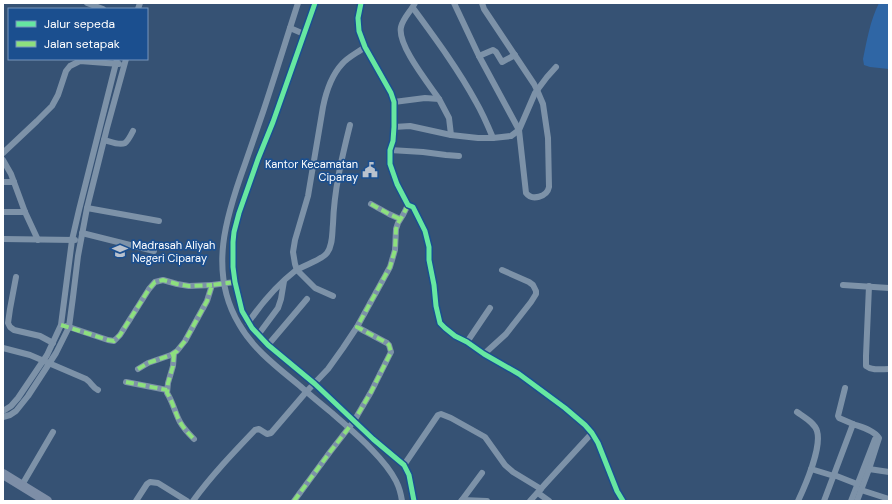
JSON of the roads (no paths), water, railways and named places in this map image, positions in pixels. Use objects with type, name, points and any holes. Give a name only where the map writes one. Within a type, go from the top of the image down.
[{"type":"main road","points":[[3,474],[46,501]]},
{"type":"street","points":[[87,3],[100,8]]},
{"type":"street","points":[[298,3],[286,47],[230,211],[224,235],[222,267],[248,323],[311,388],[352,425],[373,439],[404,465],[409,475],[414,501]]},
{"type":"street","points":[[315,3],[296,51],[239,213],[233,242],[233,267],[229,283],[228,299],[233,314],[252,343],[283,372],[311,388],[352,425],[393,475],[399,488],[402,501]]},
{"type":"street","points":[[361,3],[358,18],[359,31],[365,47],[391,93],[394,102],[394,128],[393,141],[390,150],[390,164],[397,184],[408,205],[413,207],[425,231],[429,247],[428,260],[434,285],[436,306],[440,323],[455,336],[520,374],[585,425],[598,443],[617,491],[623,501]]},
{"type":"street","points":[[454,3],[479,56],[520,130],[526,191],[529,196],[536,197],[546,193],[549,187],[548,138],[543,104],[537,90],[484,9],[482,3]]},
{"type":"street","points":[[451,135],[448,118],[443,105],[410,57],[402,40],[401,26],[414,5],[464,82],[481,111],[493,138]]},
{"type":"street","points":[[290,28],[303,34]]},
{"type":"street","points":[[333,296],[315,288],[297,270],[294,257],[294,245],[308,196],[326,94],[331,81],[342,64],[365,47]]},
{"type":"street","points":[[479,56],[493,50],[502,62],[515,55]]},
{"type":"street","points":[[3,153],[52,106],[58,95],[66,71],[70,66],[80,62],[125,62],[111,111],[80,241],[69,327],[61,344],[18,398],[11,406],[3,411]]},
{"type":"street","points":[[3,417],[13,413],[21,406],[46,362],[61,325],[72,240],[116,62]]},
{"type":"street","points":[[394,128],[410,126],[451,135],[478,138],[508,137],[520,130],[537,90],[556,67]]},
{"type":"street","points":[[394,102],[425,98],[439,99]]},
{"type":"street","points":[[104,109],[111,111]]},
{"type":"street","points":[[262,118],[271,122]]},
{"type":"street","points":[[248,323],[265,301],[284,281],[297,270],[324,256],[330,249],[336,192],[350,125]]},
{"type":"street","points":[[104,140],[124,143],[133,131]]},
{"type":"street","points":[[390,150],[458,156]]},
{"type":"street","points":[[3,160],[14,182],[25,212],[38,240]]},
{"type":"street","points":[[241,176],[250,179]]},
{"type":"street","points":[[3,182],[14,182]]},
{"type":"street","points":[[371,204],[400,219]]},
{"type":"street","points":[[193,501],[210,479],[255,430],[259,429],[267,434],[271,433],[328,369],[339,354],[357,327],[390,266],[395,250],[396,229],[408,205]]},
{"type":"street","points":[[87,208],[159,220]]},
{"type":"street","points":[[230,211],[239,213]]},
{"type":"street","points":[[3,212],[25,212]]},
{"type":"street","points":[[82,233],[154,251]]},
{"type":"street","points":[[3,239],[80,241]]},
{"type":"street","points":[[484,354],[506,334],[536,294],[536,291],[529,282],[502,270]]},
{"type":"street","points":[[16,277],[8,323],[10,327],[14,330],[40,336],[53,343]]},
{"type":"street","points":[[61,325],[114,341],[120,335],[155,282],[166,280],[189,286],[229,283]]},
{"type":"street","points":[[258,335],[278,308],[284,281]]},
{"type":"street","points":[[138,369],[148,363],[174,354],[182,345],[207,301],[212,285]]},
{"type":"street","points":[[843,285],[889,288]]},
{"type":"street","points":[[869,286],[866,366],[872,369],[889,369]]},
{"type":"street","points":[[268,345],[307,298]]},
{"type":"street","points":[[467,342],[490,308]]},
{"type":"street","points":[[294,501],[352,425],[376,383],[391,350],[387,342],[357,327]]},
{"type":"street","points":[[3,348],[30,355],[86,379],[90,381],[94,388],[98,390]]},
{"type":"street","points":[[174,354],[172,372],[167,393],[180,422],[185,430],[194,439]]},
{"type":"street","points":[[126,382],[167,390]]},
{"type":"street","points":[[845,388],[838,416],[839,418],[877,435]]},
{"type":"street","points":[[797,412],[813,424],[817,431],[817,445],[811,469],[798,501]]},
{"type":"street","points":[[404,465],[439,414],[442,414],[456,420],[485,437],[505,465],[539,491],[549,501]]},
{"type":"street","points":[[824,501],[853,424]]},
{"type":"street","points":[[22,485],[53,432]]},
{"type":"street","points":[[530,501],[592,434]]},
{"type":"street","points":[[857,501],[878,440],[877,435]]},
{"type":"street","points":[[850,501],[877,435]]},
{"type":"street","points":[[811,469],[857,484]]},
{"type":"street","points":[[869,469],[889,472]]},
{"type":"street","points":[[462,500],[482,473]]},
{"type":"street","points":[[136,501],[147,484],[153,482],[158,483],[187,501]]},
{"type":"street","points":[[861,490],[889,499]]},
{"type":"street","points":[[462,500],[487,501]]},
{"type":"place","name":"Kantor Kecamatan Ciparay","points":[[370,170]]},
{"type":"place","name":"Madrasah Aliyah Negeri Ciparay","points":[[120,251]]}]
